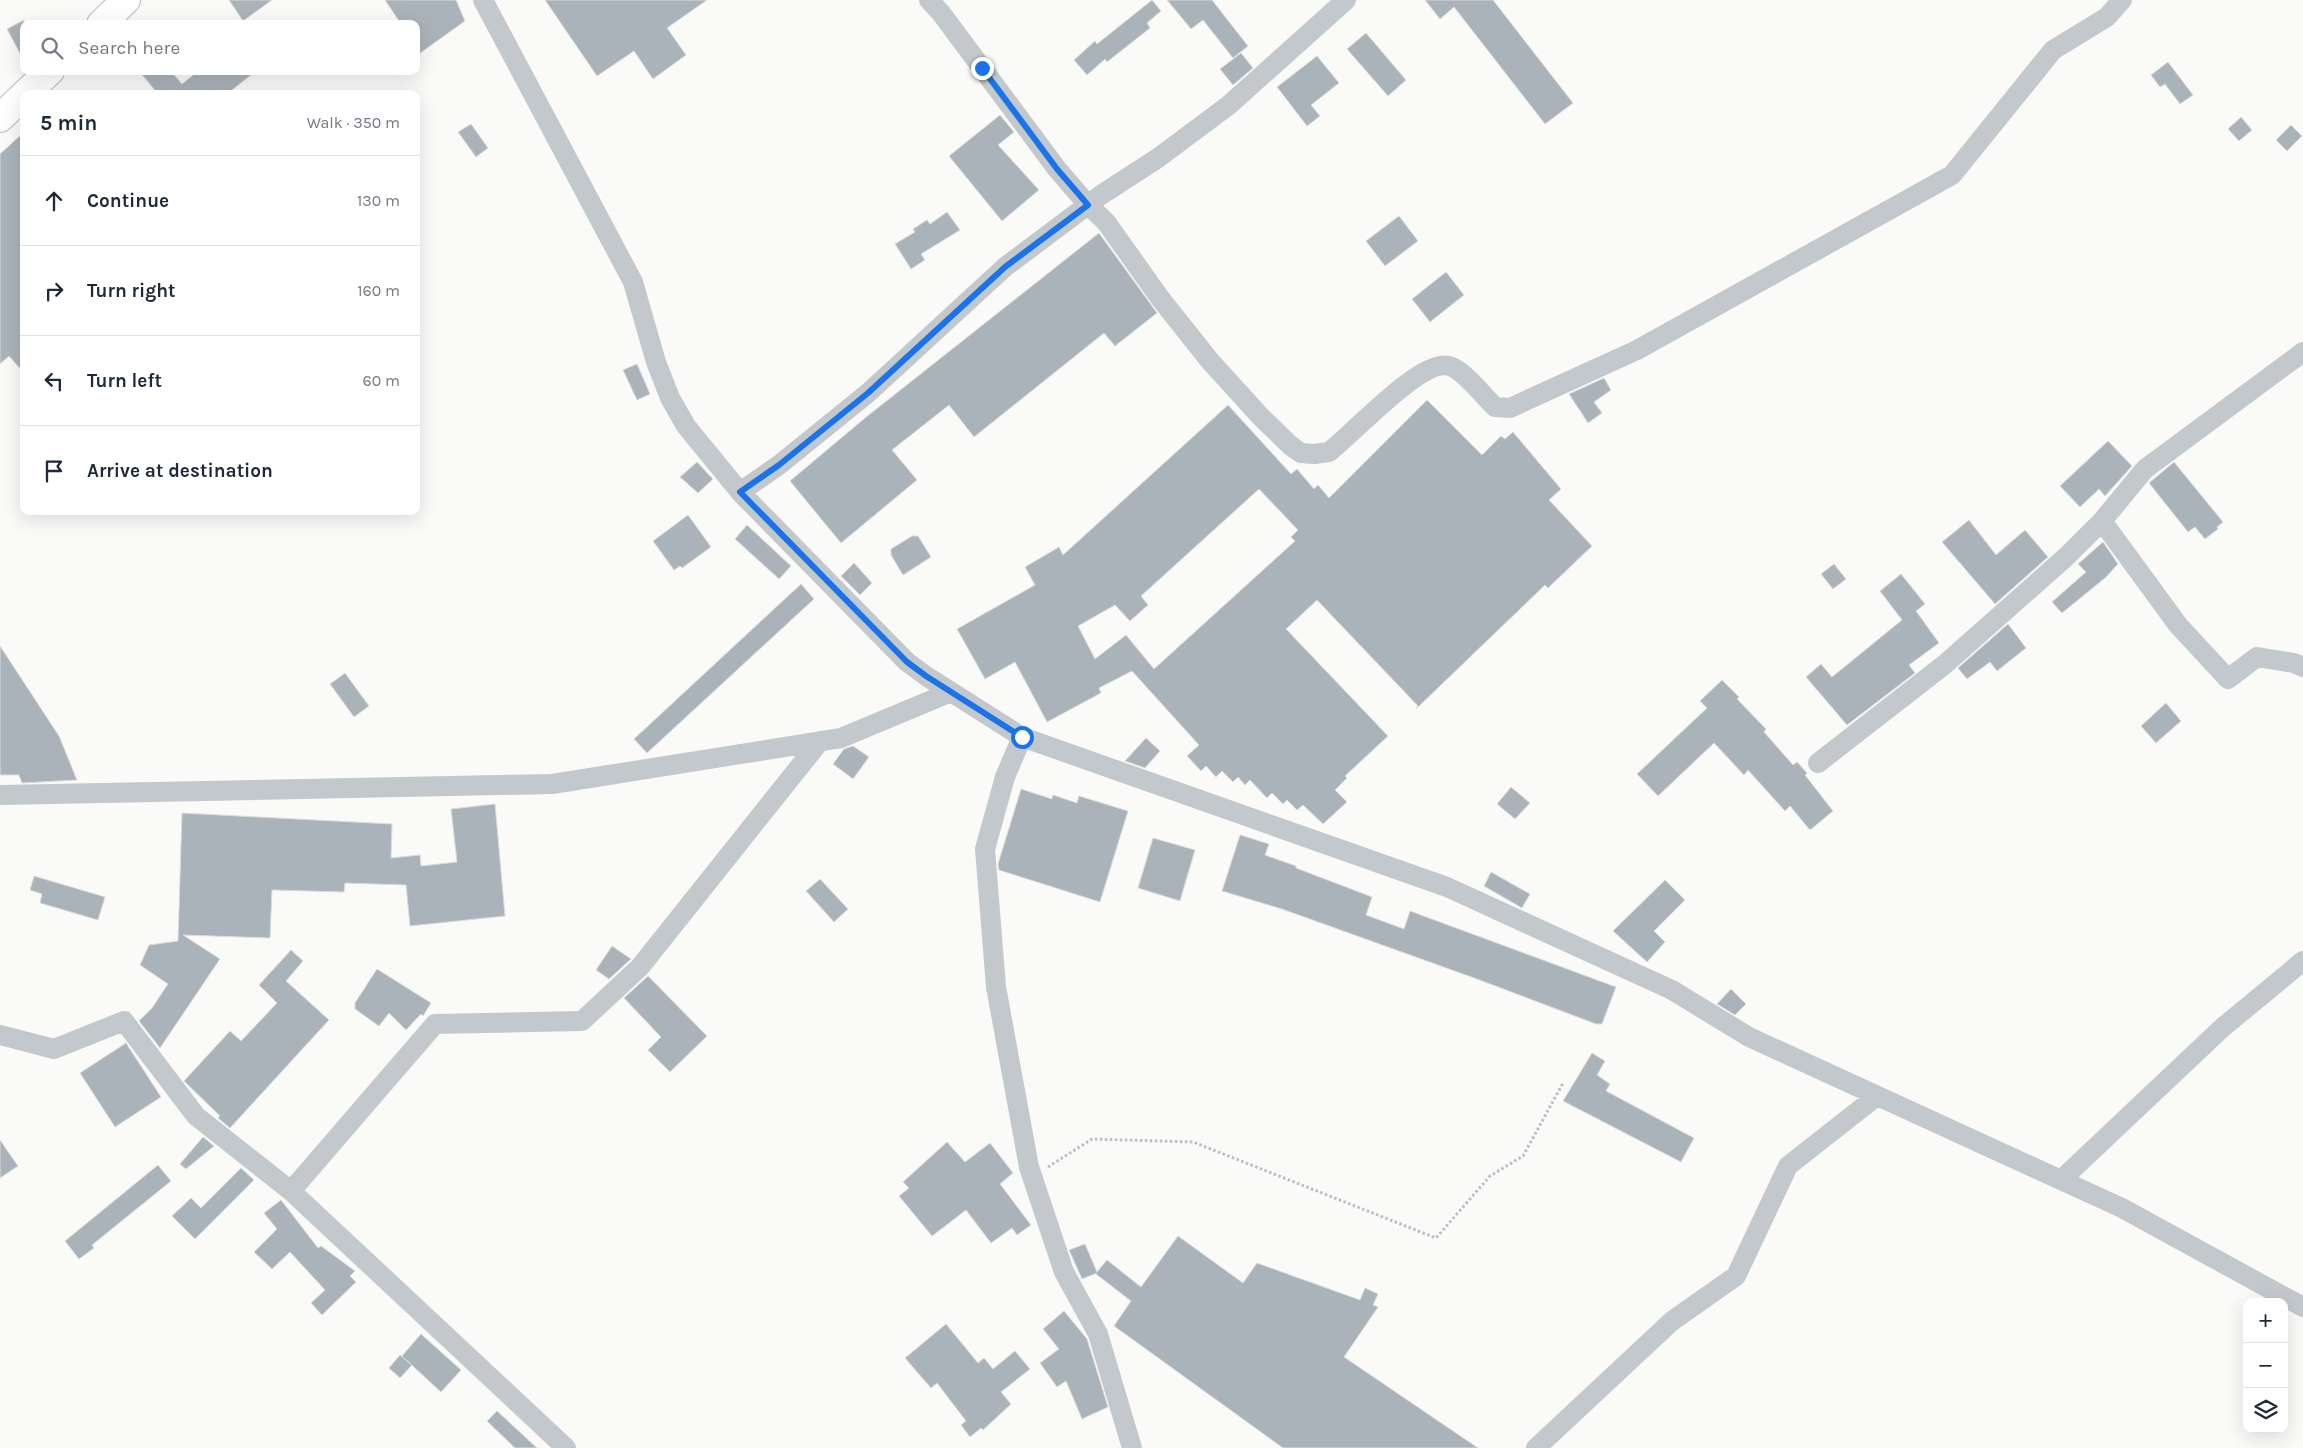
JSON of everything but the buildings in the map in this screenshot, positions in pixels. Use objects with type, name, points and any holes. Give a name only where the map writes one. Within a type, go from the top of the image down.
[{"type":"main road","points":[[105,20],[126,0]]},
{"type":"main road","points":[[30,90],[46,75]]},
{"type":"main road","points":[[0,118],[20,100]]},
{"type":"street","points":[[483,0],[633,282],[656,362],[670,398],[686,426],[740,492],[907,662],[1022,737],[1447,887],[1672,990],[1749,1037],[2122,1208],[2303,1307]]},
{"type":"street","points":[[929,0],[941,13],[1029,133],[1088,205],[1106,222],[1160,298],[1210,361],[1260,417],[1291,446],[1301,453],[1314,454],[1329,452],[1411,379],[1437,365],[1450,366],[1460,372],[1494,408],[1510,408],[1637,350],[1874,220],[1952,175],[2053,50],[2107,17],[2122,0]]},
{"type":"street","points":[[740,492],[779,465],[868,393],[1005,267],[1101,195],[1158,158],[1229,105],[1346,0]]},
{"type":"street","points":[[1818,763],[1944,665],[2067,556],[2102,521],[2145,469],[2303,352]]},
{"type":"street","points":[[2102,521],[2178,626],[2228,679],[2256,657],[2303,666]]},
{"type":"street","points":[[0,795],[552,784],[840,738],[951,692]]},
{"type":"street","points":[[1022,737],[1005,777],[985,849],[996,988],[1032,1176],[1064,1272],[1098,1334],[1132,1448]]},
{"type":"street","points":[[291,1191],[435,1024],[582,1021],[640,967],[820,741]]},
{"type":"street","points":[[2061,1180],[2222,1028],[2303,961]]},
{"type":"street","points":[[0,1035],[54,1050],[124,1021],[196,1116],[291,1191],[566,1448]]},
{"type":"street","points":[[1536,1448],[1672,1321],[1736,1276],[1788,1166],[1877,1096]]},
{"type":"path","points":[[1032,1176],[1092,1139],[1193,1142],[1436,1238],[1490,1176],[1523,1156],[1563,1083]]},
{"type":"route","points":[[982,68],[1057,169],[1088,205],[1005,267],[868,393],[779,465],[740,492],[907,662],[1022,737]]}]
